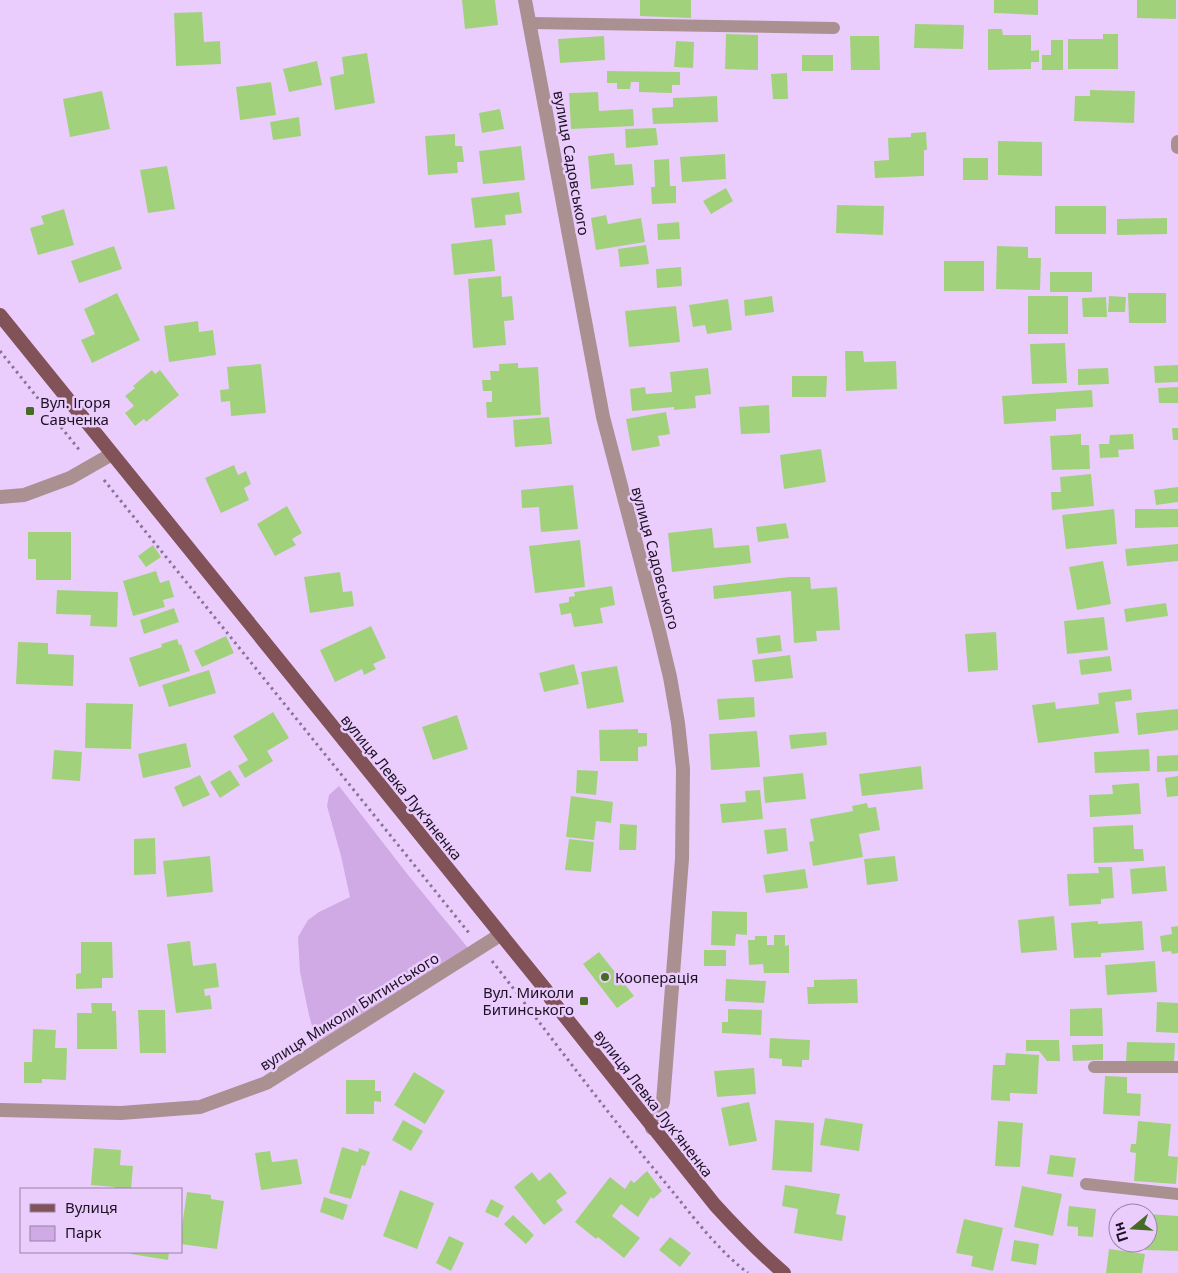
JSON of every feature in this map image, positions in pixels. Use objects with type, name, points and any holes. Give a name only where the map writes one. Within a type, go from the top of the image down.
[{"type":"main road","name":"вулиця Левка Лукʼяненка","points":[[0,315],[546,990],[551,999],[714,1205],[784,1273]]},
{"type":"street","name":"вулиця Садовського","points":[[525,0],[603,418],[659,631],[678,723],[683,769],[682,859],[663,1102],[652,1128]]},
{"type":"street","points":[[0,497],[24,495],[70,478],[112,454]]},
{"type":"street","name":"вулиця Миколи Битинського","points":[[0,1110],[121,1113],[200,1107],[266,1083],[500,935]]},
{"type":"lane","points":[[530,23],[834,28]]},
{"type":"lane","points":[[1094,1067],[1178,1067]]},
{"type":"lane","points":[[1086,1184],[1178,1194]]},
{"type":"path","points":[[0,352],[481,947],[638,1150],[710,1236],[748,1273]]},
{"type":"green space","points":[[339,786],[468,948],[317,1043],[300,972],[298,937],[308,920],[319,912],[350,897],[327,806],[329,795]]},
{"type":"building","points":[[462,0],[495,0],[498,25],[465,29]]},
{"type":"building","points":[[640,0],[691,0],[691,18],[640,16]]},
{"type":"building","points":[[994,0],[1038,0],[1038,15],[994,13]]},
{"type":"building","points":[[1137,0],[1176,0],[1176,19],[1137,18]]},
{"type":"building","points":[[202,12],[204,42],[220,41],[221,64],[176,66],[174,13]]},
{"type":"building","points":[[915,24],[964,25],[963,49],[914,48]]},
{"type":"building","points":[[988,29],[1002,29],[1003,35],[1031,35],[1031,51],[1039,50],[1039,62],[1031,62],[1031,69],[988,70]]},
{"type":"building","points":[[726,34],[758,35],[758,70],[725,69]]},
{"type":"building","points":[[1103,34],[1118,34],[1118,69],[1068,69],[1068,39],[1103,39]]},
{"type":"building","points":[[604,36],[605,60],[560,63],[558,39]]},
{"type":"building","points":[[850,36],[879,36],[880,70],[851,70]]},
{"type":"building","points":[[1051,40],[1063,40],[1063,70],[1042,70],[1042,55],[1051,55]]},
{"type":"building","points":[[676,41],[694,42],[693,68],[674,67]]},
{"type":"building","points":[[367,53],[375,103],[335,110],[330,77],[344,74],[342,57]]},
{"type":"building","points":[[802,55],[833,55],[833,71],[802,71]]},
{"type":"building","points":[[317,61],[322,85],[289,92],[283,69]]},
{"type":"building","points":[[607,71],[680,72],[680,85],[672,85],[672,93],[639,92],[639,82],[631,82],[630,89],[617,89],[617,83],[607,83]]},
{"type":"building","points":[[787,73],[788,99],[773,99],[771,74]]},
{"type":"building","points":[[271,82],[276,115],[240,120],[236,87]]},
{"type":"building","points":[[1090,90],[1135,91],[1134,123],[1074,121],[1075,96],[1090,96]]},
{"type":"building","points":[[102,91],[110,129],[70,137],[63,99]]},
{"type":"building","points":[[598,92],[599,111],[633,109],[634,126],[571,129],[569,93]]},
{"type":"building","points":[[717,96],[718,122],[653,124],[652,108],[673,107],[673,98]]},
{"type":"building","points":[[500,109],[504,129],[482,133],[479,113]]},
{"type":"building","points":[[299,117],[301,136],[273,140],[270,122]]},
{"type":"building","points":[[656,128],[658,145],[626,148],[625,129]]},
{"type":"building","points":[[926,132],[927,150],[924,150],[924,176],[875,178],[874,161],[889,160],[888,138],[911,137],[911,133]]},
{"type":"building","points":[[455,134],[455,146],[462,146],[464,162],[457,162],[458,173],[428,175],[425,136]]},
{"type":"building","points":[[998,141],[1042,142],[1042,176],[998,175]]},
{"type":"building","points":[[521,146],[525,180],[483,184],[479,151]]},
{"type":"building","points":[[614,153],[615,165],[632,164],[634,185],[591,189],[588,156]]},
{"type":"building","points":[[725,154],[726,179],[682,182],[680,157]]},
{"type":"building","points":[[963,158],[988,158],[988,180],[963,180]]},
{"type":"building","points":[[669,159],[670,186],[676,186],[676,203],[652,204],[651,187],[655,187],[654,160]]},
{"type":"building","points":[[167,166],[175,209],[148,213],[140,170]]},
{"type":"building","points":[[726,188],[733,201],[711,214],[703,201]]},
{"type":"building","points":[[519,192],[522,213],[505,215],[506,225],[475,228],[471,198]]},
{"type":"building","points":[[837,205],[884,206],[883,235],[836,233]]},
{"type":"building","points":[[1055,206],[1106,206],[1106,234],[1055,234]]},
{"type":"building","points":[[64,209],[74,245],[38,255],[30,228],[44,224],[41,216]]},
{"type":"building","points":[[606,215],[608,224],[641,218],[645,242],[596,250],[591,218]]},
{"type":"building","points":[[1167,218],[1167,234],[1117,235],[1117,219]]},
{"type":"building","points":[[679,222],[680,239],[658,240],[657,224]]},
{"type":"building","points":[[492,239],[495,271],[454,275],[451,244]]},
{"type":"building","points":[[646,245],[649,264],[620,267],[618,249]]},
{"type":"building","points":[[114,246],[122,269],[79,283],[71,261]]},
{"type":"building","points":[[997,246],[1028,247],[1028,258],[1041,258],[1040,290],[996,289]]},
{"type":"building","points":[[944,261],[984,261],[984,291],[944,291]]},
{"type":"building","points":[[681,267],[682,286],[657,288],[656,269]]},
{"type":"building","points":[[1050,272],[1092,272],[1092,292],[1050,292]]},
{"type":"building","points":[[501,276],[502,297],[512,296],[514,320],[504,321],[506,345],[473,348],[468,279]]},
{"type":"building","points":[[117,293],[140,340],[92,363],[81,340],[95,334],[84,309]]},
{"type":"building","points":[[1128,293],[1166,293],[1166,323],[1129,323]]},
{"type":"building","points":[[772,296],[774,312],[745,316],[744,300]]},
{"type":"building","points":[[1028,296],[1068,296],[1068,334],[1028,334]]},
{"type":"building","points":[[1109,296],[1126,297],[1125,312],[1108,312]]},
{"type":"building","points":[[1106,297],[1107,317],[1083,317],[1082,298]]},
{"type":"building","points":[[728,299],[732,330],[707,334],[705,325],[693,327],[689,305]]},
{"type":"building","points":[[676,306],[680,342],[629,347],[625,311]]},
{"type":"building","points":[[198,321],[199,332],[213,330],[216,355],[169,362],[164,326]]},
{"type":"building","points":[[1065,343],[1067,383],[1032,384],[1030,344]]},
{"type":"building","points":[[845,351],[863,351],[864,362],[896,361],[897,389],[846,391]]},
{"type":"building","points":[[518,363],[518,368],[538,367],[541,415],[487,418],[486,402],[492,402],[492,391],[483,391],[482,380],[491,380],[490,371],[499,371],[499,364]]},
{"type":"building","points":[[261,364],[266,413],[231,416],[230,401],[221,402],[220,390],[229,389],[227,367]]},
{"type":"building","points":[[1178,365],[1178,382],[1155,383],[1154,366]]},
{"type":"building","points":[[708,368],[711,394],[695,396],[696,408],[674,410],[674,407],[632,411],[630,389],[645,387],[646,394],[672,392],[670,372]]},
{"type":"building","points":[[1108,368],[1109,384],[1078,385],[1078,369]]},
{"type":"building","points":[[152,370],[155,374],[160,370],[179,395],[146,422],[144,419],[135,426],[125,413],[134,406],[125,396],[135,388],[133,386]]},
{"type":"building","points":[[792,376],[827,376],[826,397],[792,397]]},
{"type":"building","points":[[1178,387],[1178,403],[1159,403],[1158,388]]},
{"type":"building","points":[[1092,390],[1093,407],[1056,409],[1056,421],[1004,424],[1002,396]]},
{"type":"building","points":[[769,405],[770,433],[741,434],[739,407]]},
{"type":"building","points":[[666,412],[670,434],[658,436],[660,446],[632,451],[626,419]]},
{"type":"building","points":[[549,417],[552,444],[515,447],[513,420]]},
{"type":"building","points":[[1172,428],[1178,428],[1178,440],[1173,440]]},
{"type":"building","points":[[1081,434],[1081,445],[1089,445],[1090,469],[1052,470],[1050,436]]},
{"type":"building","points":[[1133,434],[1134,449],[1118,450],[1119,457],[1100,458],[1099,444],[1109,444],[1110,435]]},
{"type":"building","points":[[821,449],[826,482],[784,489],[780,455]]},
{"type":"building","points":[[234,465],[238,475],[246,471],[251,484],[244,488],[249,500],[221,513],[205,478]]},
{"type":"building","points":[[1091,474],[1094,506],[1052,510],[1051,492],[1061,492],[1060,477]]},
{"type":"building","points":[[573,485],[578,529],[541,532],[539,507],[522,508],[521,490]]},
{"type":"building","points":[[1178,487],[1178,502],[1156,505],[1154,490]]},
{"type":"building","points":[[287,506],[302,533],[292,539],[296,545],[275,556],[257,524]]},
{"type":"building","points":[[1114,509],[1117,544],[1066,549],[1062,515]]},
{"type":"building","points":[[1135,509],[1178,509],[1178,527],[1135,528]]},
{"type":"building","points":[[786,523],[789,538],[758,542],[756,527]]},
{"type":"building","points":[[712,528],[714,548],[749,545],[751,563],[672,572],[668,533]]},
{"type":"building","points":[[28,532],[71,532],[71,580],[36,580],[36,559],[28,559]]},
{"type":"building","points":[[580,540],[585,587],[535,593],[529,546]]},
{"type":"building","points":[[1178,544],[1178,561],[1127,566],[1125,549]]},
{"type":"building","points":[[153,545],[161,557],[146,567],[138,556]]},
{"type":"building","points":[[1103,561],[1111,604],[1077,610],[1069,567]]},
{"type":"building","points":[[156,571],[160,583],[169,580],[174,597],[163,600],[165,607],[133,616],[123,581]]},
{"type":"building","points":[[340,572],[343,592],[352,591],[354,606],[310,613],[304,577]]},
{"type":"building","points":[[789,577],[810,577],[811,589],[837,587],[840,630],[816,631],[817,641],[794,643],[791,591],[714,599],[713,586]]},
{"type":"building","points":[[612,586],[615,605],[600,608],[603,623],[574,627],[571,613],[561,615],[559,604],[569,602],[569,597],[575,596],[574,592]]},
{"type":"building","points":[[57,590],[118,592],[117,627],[90,626],[91,615],[56,614]]},
{"type":"building","points":[[1166,603],[1168,616],[1126,622],[1124,609]]},
{"type":"building","points":[[174,608],[179,622],[144,634],[140,620]]},
{"type":"building","points":[[1104,617],[1108,650],[1067,654],[1064,621]]},
{"type":"building","points":[[371,626],[386,658],[373,664],[376,669],[364,675],[362,669],[335,682],[320,650]]},
{"type":"building","points":[[996,632],[998,670],[968,672],[965,634]]},
{"type":"building","points":[[780,635],[782,651],[758,654],[756,638]]},
{"type":"building","points":[[226,636],[234,653],[202,667],[194,651]]},
{"type":"building","points":[[177,639],[179,645],[181,644],[190,671],[139,687],[129,658],[162,647],[161,644]]},
{"type":"building","points":[[18,642],[48,643],[48,654],[74,655],[73,686],[16,684]]},
{"type":"building","points":[[790,655],[793,678],[755,682],[752,660]]},
{"type":"building","points":[[1110,656],[1112,671],[1081,675],[1079,660]]},
{"type":"building","points":[[574,664],[579,684],[544,692],[539,673]]},
{"type":"building","points":[[617,666],[624,702],[587,709],[581,672]]},
{"type":"building","points":[[209,670],[216,693],[169,707],[162,685]]},
{"type":"building","points":[[1131,689],[1132,700],[1115,702],[1119,733],[1038,743],[1032,705],[1055,702],[1056,709],[1099,704],[1098,693]]},
{"type":"building","points":[[754,697],[755,717],[719,720],[717,699]]},
{"type":"building","points":[[86,703],[133,704],[131,749],[85,748]]},
{"type":"building","points":[[1178,709],[1178,730],[1138,735],[1136,713]]},
{"type":"building","points":[[273,712],[289,738],[267,751],[273,761],[245,778],[238,766],[248,760],[233,736]]},
{"type":"building","points":[[457,715],[468,749],[433,760],[422,727]]},
{"type":"building","points":[[638,729],[638,733],[647,733],[647,746],[638,747],[638,761],[600,761],[599,730]]},
{"type":"building","points":[[757,731],[760,767],[711,770],[709,734]]},
{"type":"building","points":[[826,732],[827,745],[791,749],[789,735]]},
{"type":"building","points":[[186,743],[191,767],[143,778],[138,754]]},
{"type":"building","points":[[1149,749],[1150,771],[1095,773],[1094,752]]},
{"type":"building","points":[[54,750],[82,752],[80,781],[52,779]]},
{"type":"building","points":[[1178,755],[1178,771],[1157,772],[1157,756]]},
{"type":"building","points":[[921,766],[923,789],[862,796],[859,774]]},
{"type":"building","points":[[230,770],[240,785],[220,798],[210,782]]},
{"type":"building","points":[[577,770],[598,771],[596,795],[576,793]]},
{"type":"building","points":[[803,773],[806,799],[765,803],[763,777]]},
{"type":"building","points":[[200,775],[210,795],[183,807],[174,787]]},
{"type":"building","points":[[1178,776],[1178,796],[1167,797],[1165,778]]},
{"type":"building","points":[[1139,783],[1141,814],[1090,817],[1089,795],[1113,794],[1112,785]]},
{"type":"building","points":[[760,790],[763,819],[722,823],[720,804],[746,802],[745,791]]},
{"type":"building","points":[[571,796],[613,802],[611,823],[596,821],[594,840],[566,837]]},
{"type":"building","points":[[867,803],[868,808],[876,807],[880,830],[859,834],[863,857],[813,866],[809,842],[814,841],[810,819],[853,811],[852,806]]},
{"type":"building","points":[[620,824],[637,825],[636,850],[619,850]]},
{"type":"building","points":[[1133,825],[1134,849],[1143,849],[1144,861],[1094,863],[1093,827]]},
{"type":"building","points":[[786,828],[788,851],[767,854],[764,830]]},
{"type":"building","points":[[155,838],[156,874],[134,875],[134,839]]},
{"type":"building","points":[[569,839],[594,842],[591,872],[565,870]]},
{"type":"building","points":[[210,856],[213,892],[167,897],[163,861]]},
{"type":"building","points":[[895,856],[898,881],[867,885],[864,859]]},
{"type":"building","points":[[1165,866],[1167,891],[1132,894],[1130,869]]},
{"type":"building","points":[[1098,867],[1112,867],[1114,898],[1101,899],[1101,904],[1069,906],[1067,874],[1099,873]]},
{"type":"building","points":[[805,869],[808,888],[766,893],[763,875]]},
{"type":"building","points":[[712,911],[747,912],[747,935],[736,934],[735,946],[711,945]]},
{"type":"building","points":[[1054,916],[1057,950],[1021,953],[1018,920]]},
{"type":"building","points":[[1098,921],[1098,924],[1142,921],[1144,950],[1101,953],[1101,957],[1074,958],[1071,923]]},
{"type":"building","points":[[1178,926],[1178,953],[1172,954],[1171,951],[1162,952],[1160,936],[1172,934],[1171,927]]},
{"type":"building","points":[[774,935],[785,935],[785,946],[789,945],[789,973],[764,973],[763,964],[749,965],[748,940],[755,940],[755,936],[767,936],[767,945],[774,945]]},
{"type":"building","points":[[190,941],[193,966],[216,963],[219,987],[204,989],[205,996],[210,995],[212,1009],[176,1013],[167,944]]},
{"type":"building","points":[[81,942],[112,942],[113,978],[102,978],[102,988],[76,989],[76,974],[81,973]]},
{"type":"building","points":[[704,950],[726,950],[726,966],[704,966]]},
{"type":"building","points":[[599,952],[634,996],[617,1008],[583,964]]},
{"type":"building","points":[[1155,961],[1157,992],[1107,995],[1105,965]]},
{"type":"building","points":[[726,979],[766,981],[764,1003],[725,1001]]},
{"type":"building","points":[[857,979],[858,1003],[808,1004],[807,987],[814,987],[814,980]]},
{"type":"building","points":[[1157,1002],[1178,1003],[1178,1033],[1156,1032]]},
{"type":"building","points":[[91,1003],[112,1003],[112,1011],[116,1011],[117,1049],[77,1049],[77,1013],[92,1013]]},
{"type":"building","points":[[1102,1008],[1103,1036],[1070,1036],[1070,1009]]},
{"type":"building","points":[[728,1009],[762,1010],[761,1035],[722,1033],[722,1022],[728,1022]]},
{"type":"building","points":[[138,1010],[165,1010],[166,1053],[140,1053]]},
{"type":"building","points":[[33,1029],[56,1030],[55,1048],[67,1048],[66,1080],[42,1079],[42,1083],[24,1083],[24,1062],[32,1062]]},
{"type":"building","points":[[770,1038],[810,1040],[809,1060],[802,1060],[802,1067],[782,1066],[782,1059],[769,1058]]},
{"type":"building","points":[[1026,1040],[1059,1040],[1060,1061],[1047,1061],[1039,1051],[1026,1051]]},
{"type":"building","points":[[1127,1042],[1175,1043],[1174,1062],[1126,1061]]},
{"type":"building","points":[[1103,1044],[1103,1060],[1073,1061],[1072,1045]]},
{"type":"building","points":[[1006,1053],[1039,1055],[1037,1094],[1010,1093],[1010,1101],[991,1100],[993,1065],[1005,1065]]},
{"type":"building","points":[[754,1068],[756,1094],[717,1097],[714,1071]]},
{"type":"building","points":[[414,1072],[445,1091],[425,1124],[394,1105]]},
{"type":"building","points":[[1105,1076],[1127,1077],[1127,1093],[1141,1094],[1140,1116],[1103,1114]]},
{"type":"building","points":[[346,1080],[375,1080],[375,1091],[381,1091],[381,1102],[374,1101],[374,1114],[346,1114]]},
{"type":"building","points":[[749,1102],[757,1141],[729,1146],[721,1108]]},
{"type":"building","points":[[825,1118],[863,1124],[859,1151],[820,1145]]},
{"type":"building","points":[[403,1120],[423,1131],[411,1151],[392,1140]]},
{"type":"building","points":[[775,1120],[814,1123],[812,1172],[772,1170]]},
{"type":"building","points":[[998,1121],[1023,1123],[1020,1167],[995,1166]]},
{"type":"building","points":[[1138,1121],[1171,1124],[1168,1156],[1178,1157],[1176,1184],[1134,1181],[1136,1153],[1130,1152],[1131,1144],[1136,1144]]},
{"type":"building","points":[[342,1147],[358,1152],[359,1148],[370,1152],[365,1166],[362,1165],[351,1199],[329,1193]]},
{"type":"building","points":[[94,1148],[121,1150],[120,1165],[133,1166],[131,1188],[91,1185]]},
{"type":"building","points":[[270,1151],[272,1162],[297,1159],[302,1184],[261,1190],[255,1153]]},
{"type":"building","points":[[1050,1155],[1076,1158],[1073,1177],[1047,1174]]},
{"type":"building","points":[[647,1171],[662,1191],[653,1199],[651,1197],[638,1217],[621,1204],[612,1216],[640,1238],[624,1258],[598,1237],[596,1239],[575,1222],[610,1177],[625,1189],[631,1180],[634,1183]]},
{"type":"building","points":[[532,1172],[539,1181],[550,1172],[567,1193],[556,1201],[563,1210],[544,1225],[514,1187]]},
{"type":"building","points":[[785,1185],[840,1194],[836,1214],[846,1216],[842,1241],[794,1233],[798,1209],[782,1206]]},
{"type":"building","points":[[1022,1186],[1062,1194],[1053,1236],[1014,1227]]},
{"type":"building","points":[[400,1190],[434,1203],[417,1249],[383,1236]]},
{"type":"building","points":[[187,1192],[211,1195],[211,1199],[224,1201],[217,1249],[182,1244],[182,1226]]},
{"type":"building","points":[[324,1197],[348,1205],[343,1220],[320,1212]]},
{"type":"building","points":[[491,1199],[504,1206],[498,1218],[485,1212]]},
{"type":"building","points":[[1069,1206],[1096,1209],[1093,1237],[1078,1236],[1078,1227],[1067,1226]]},
{"type":"building","points":[[513,1215],[534,1235],[526,1244],[504,1224]]},
{"type":"building","points":[[1158,1215],[1178,1216],[1178,1251],[1158,1250]]},
{"type":"building","points":[[964,1219],[1003,1228],[993,1271],[971,1266],[973,1256],[956,1253]]},
{"type":"building","points":[[449,1236],[464,1243],[451,1271],[436,1263]]},
{"type":"building","points":[[670,1237],[691,1253],[680,1267],[659,1250]]},
{"type":"building","points":[[1014,1240],[1039,1244],[1036,1265],[1011,1261]]},
{"type":"building","points":[[131,1253],[169,1253],[168,1260]]},
{"type":"building","points":[[1108,1253],[1145,1254],[1142,1273],[1106,1273]]},
{"type":"place","name":"Вул. Ігоря Савченка","points":[[30,411]]},
{"type":"place","name":"Кооперація","points":[[605,977]]},
{"type":"place","name":"Вул. Миколи Битинського","points":[[584,1001]]}]
